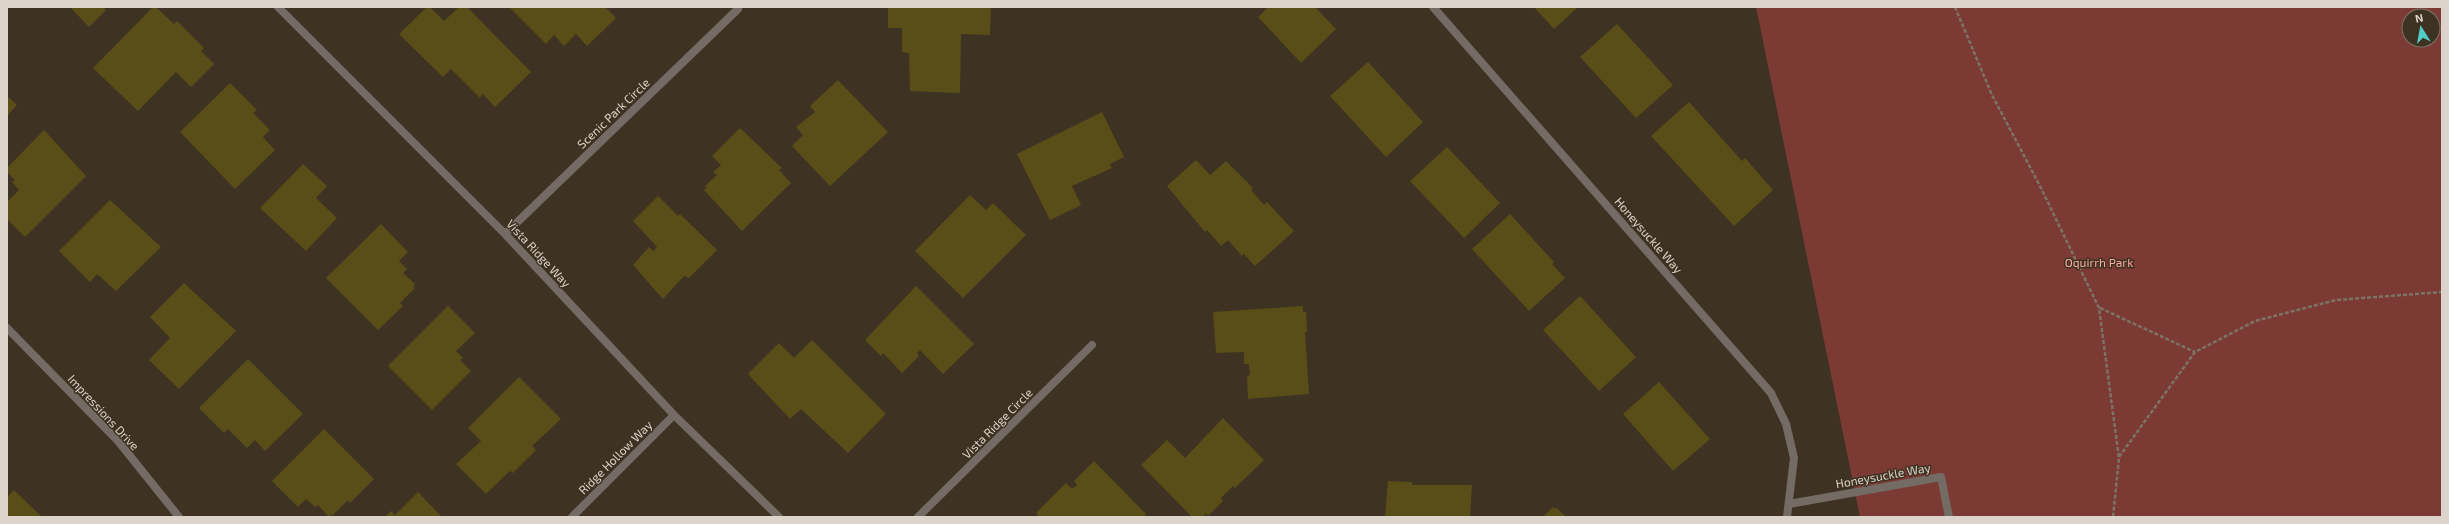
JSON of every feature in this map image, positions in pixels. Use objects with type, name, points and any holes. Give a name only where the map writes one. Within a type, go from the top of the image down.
[{"type":"street","name":"Vista Ridge Way","points":[[278,7],[505,234],[674,415],[779,517]]},
{"type":"street","name":"Honeysuckle Way","points":[[1433,7],[1771,393],[1786,424],[1794,458],[1787,517]]},
{"type":"street","name":"Scenic Park Circle","points":[[505,234],[738,9]]},
{"type":"street","name":"Impressions Drive","points":[[7,328],[118,441],[179,517]]},
{"type":"street","name":"Vista Ridge Circle","points":[[918,517],[1092,345]]},
{"type":"street","name":"Ridge Hollow Way","points":[[572,517],[674,415]]},
{"type":"street","name":"Honeysuckle Way","points":[[1789,504],[1941,477],[1949,517]]},
{"type":"path","points":[[1955,7],[1992,94],[2041,188],[2099,308],[2119,458],[2113,517]]},
{"type":"path","points":[[2119,458],[2196,352],[2255,321],[2336,300],[2442,292]]},
{"type":"path","points":[[2099,308],[2196,352]]},
{"type":"green space","name":"Oquirrh Park","points":[[1756,7],[2442,7],[2442,517],[1860,517]]},
{"type":"building","points":[[70,7],[103,7],[106,10],[89,27]]},
{"type":"building","points":[[153,7],[156,7],[174,24],[177,21],[204,48],[201,51],[214,64],[191,87],[176,72],[138,111],[93,68]]},
{"type":"building","points":[[427,7],[430,7],[444,21],[459,7],[467,7],[531,72],[495,107],[483,94],[480,98],[451,69],[443,77],[399,34]]},
{"type":"building","points":[[509,7],[605,7],[616,18],[587,46],[576,34],[564,46],[554,35],[546,44]]},
{"type":"building","points":[[888,7],[991,7],[990,35],[961,34],[960,93],[910,91],[909,53],[902,52],[902,28],[888,28]]},
{"type":"building","points":[[1268,7],[1315,7],[1336,29],[1301,63],[1258,17]]},
{"type":"building","points":[[1534,7],[1578,7],[1554,29]]},
{"type":"building","points":[[1617,24],[1673,85],[1636,118],[1580,57]]},
{"type":"building","points":[[1368,62],[1423,122],[1386,157],[1330,96]]},
{"type":"building","points":[[838,80],[888,132],[830,186],[792,146],[803,135],[796,127],[815,112],[810,106]]},
{"type":"building","points":[[230,83],[257,110],[253,113],[270,130],[263,137],[275,150],[235,189],[180,132]]},
{"type":"building","points":[[7,96],[17,105],[7,116]]},
{"type":"building","points":[[1689,102],[1742,161],[1745,158],[1773,190],[1734,226],[1651,136]]},
{"type":"building","points":[[1102,112],[1124,157],[1110,164],[1112,168],[1072,186],[1081,205],[1050,220],[1017,154]]},
{"type":"building","points":[[740,128],[782,168],[779,170],[791,183],[742,231],[704,190],[707,187],[705,186],[717,175],[713,172],[721,165],[712,156]]},
{"type":"building","points":[[44,130],[86,176],[25,237],[7,219],[7,202],[19,190],[12,182],[15,180],[7,172],[7,168]]},
{"type":"building","points":[[1447,147],[1500,203],[1464,238],[1410,181]]},
{"type":"building","points":[[1196,160],[1210,175],[1226,161],[1253,188],[1251,190],[1264,205],[1267,202],[1294,231],[1255,266],[1244,254],[1242,256],[1228,240],[1221,246],[1207,230],[1205,232],[1167,186]]},
{"type":"building","points":[[303,164],[327,186],[316,198],[337,218],[306,251],[260,208]]},
{"type":"building","points":[[970,195],[986,210],[993,203],[1026,235],[963,298],[915,251]]},
{"type":"building","points":[[658,196],[678,216],[680,214],[717,250],[689,278],[684,276],[663,299],[633,265],[649,247],[653,251],[657,247],[633,221]]},
{"type":"building","points":[[110,200],[161,247],[116,291],[97,274],[90,282],[59,251]]},
{"type":"building","points":[[1510,214],[1554,262],[1552,264],[1565,278],[1529,311],[1472,249]]},
{"type":"building","points":[[381,224],[408,252],[399,261],[407,269],[403,273],[415,284],[413,287],[415,288],[400,303],[403,306],[378,330],[326,278]]},
{"type":"building","points":[[184,283],[236,331],[179,389],[149,360],[170,338],[150,317]]},
{"type":"building","points":[[916,286],[974,344],[943,374],[920,350],[917,353],[919,356],[902,373],[883,353],[881,356],[865,340]]},
{"type":"building","points":[[1580,296],[1636,357],[1599,391],[1543,330]]},
{"type":"building","points":[[448,306],[475,333],[456,351],[463,358],[460,360],[471,371],[432,410],[388,366]]},
{"type":"building","points":[[1303,306],[1303,312],[1306,312],[1307,332],[1305,332],[1309,394],[1248,399],[1247,376],[1250,375],[1249,364],[1244,364],[1244,352],[1216,353],[1213,312]]},
{"type":"building","points":[[812,340],[886,414],[848,453],[801,409],[790,419],[748,374],[779,343],[794,358]]},
{"type":"building","points":[[248,359],[303,414],[265,451],[255,440],[247,448],[228,429],[224,433],[199,408]]},
{"type":"building","points":[[519,377],[561,419],[532,446],[536,450],[513,473],[510,471],[486,494],[456,464],[481,441],[468,428]]},
{"type":"building","points":[[1659,382],[1710,439],[1673,471],[1623,414]]},
{"type":"building","points":[[1223,418],[1264,460],[1235,488],[1233,486],[1221,498],[1223,501],[1208,516],[1206,513],[1203,517],[1192,517],[1141,465],[1167,440],[1185,458]]},
{"type":"building","points":[[324,429],[374,479],[350,503],[348,500],[332,516],[331,514],[329,517],[318,505],[315,507],[306,499],[298,507],[272,481]]},
{"type":"building","points":[[1094,461],[1146,514],[1143,517],[1039,517],[1036,513],[1066,483],[1072,489],[1077,485],[1074,481]]},
{"type":"building","points":[[1388,481],[1412,482],[1412,485],[1472,485],[1470,517],[1385,517]]},
{"type":"building","points":[[14,490],[42,517],[7,517],[7,497]]},
{"type":"building","points":[[418,492],[442,517],[385,517],[391,511],[395,515]]},
{"type":"building","points":[[1553,507],[1555,509],[1556,507],[1566,517],[1543,517]]}]
